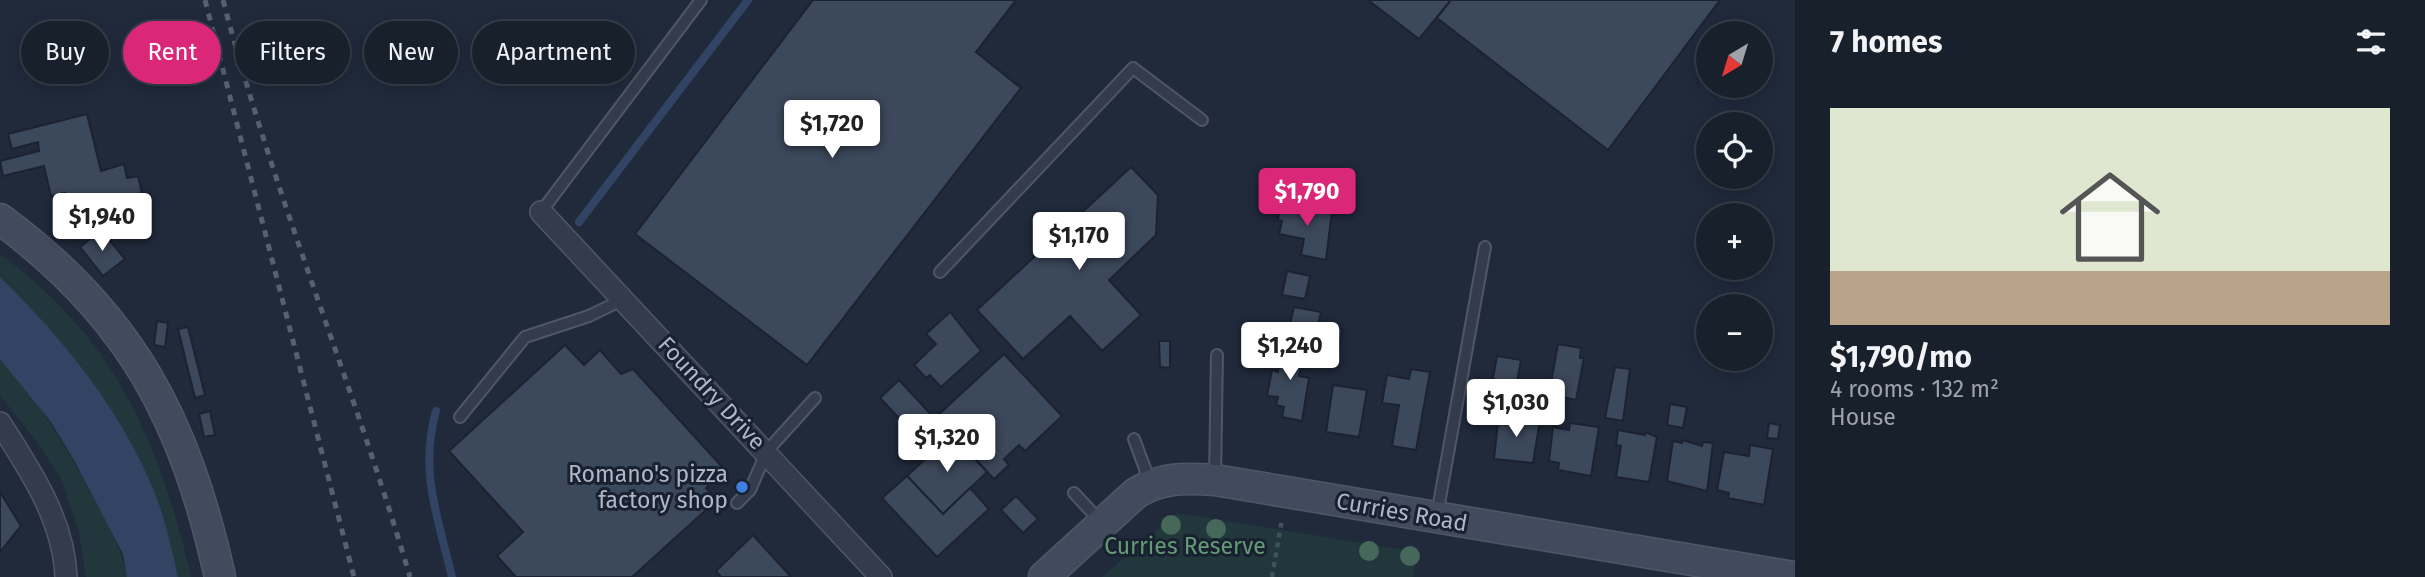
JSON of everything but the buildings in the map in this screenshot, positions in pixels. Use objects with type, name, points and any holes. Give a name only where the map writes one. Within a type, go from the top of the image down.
[{"type":"street","name":"Foundry Drive","points":[[541,212],[881,577]]},
{"type":"street","points":[[0,219],[54,260],[89,295],[143,365],[167,411],[188,464],[220,577]]},
{"type":"street","points":[[0,423],[59,528],[65,550],[66,577]]},
{"type":"street","name":"Curries Road","points":[[1044,577],[1102,523],[1151,484],[1177,478],[1215,480],[1793,577]]},
{"type":"lane","points":[[541,212],[701,0]]},
{"type":"lane","points":[[940,272],[1133,68],[1202,120]]},
{"type":"lane","points":[[1436,518],[1485,247]]},
{"type":"lane","points":[[460,417],[525,337],[589,316],[624,299]]},
{"type":"lane","points":[[1215,480],[1217,355]]},
{"type":"lane","points":[[737,503],[750,490],[766,451],[815,398]]},
{"type":"lane","points":[[1134,439],[1151,484]]},
{"type":"lane","points":[[1074,493],[1102,523]]},
{"type":"path","points":[[1272,577],[1286,492]]},
{"type":"green space","points":[[0,254],[40,287],[74,321],[103,358],[127,396],[164,481],[191,577],[178,577],[154,491],[136,451],[84,371],[44,322],[0,277]]},
{"type":"green space","points":[[0,359],[41,410],[75,465],[114,538],[127,577],[86,577],[79,532],[61,479],[40,446],[0,395]]},
{"type":"green space","name":"Curries Reserve","points":[[1177,513],[1417,552],[1413,577],[1102,577]]},
{"type":"water","points":[[0,277],[64,346],[120,424],[154,491],[178,577],[127,577],[123,554],[74,460],[51,422],[0,359]]},
{"type":"waterway","points":[[579,222],[748,0]]},
{"type":"waterway","points":[[436,411],[431,433],[430,474],[436,514],[452,577]]},
{"type":"railway","points":[[205,0],[354,577]]},
{"type":"railway","points":[[223,0],[266,146],[410,577]]},
{"type":"place","name":"Romano's pizza factory shop","points":[[742,487]]}]
